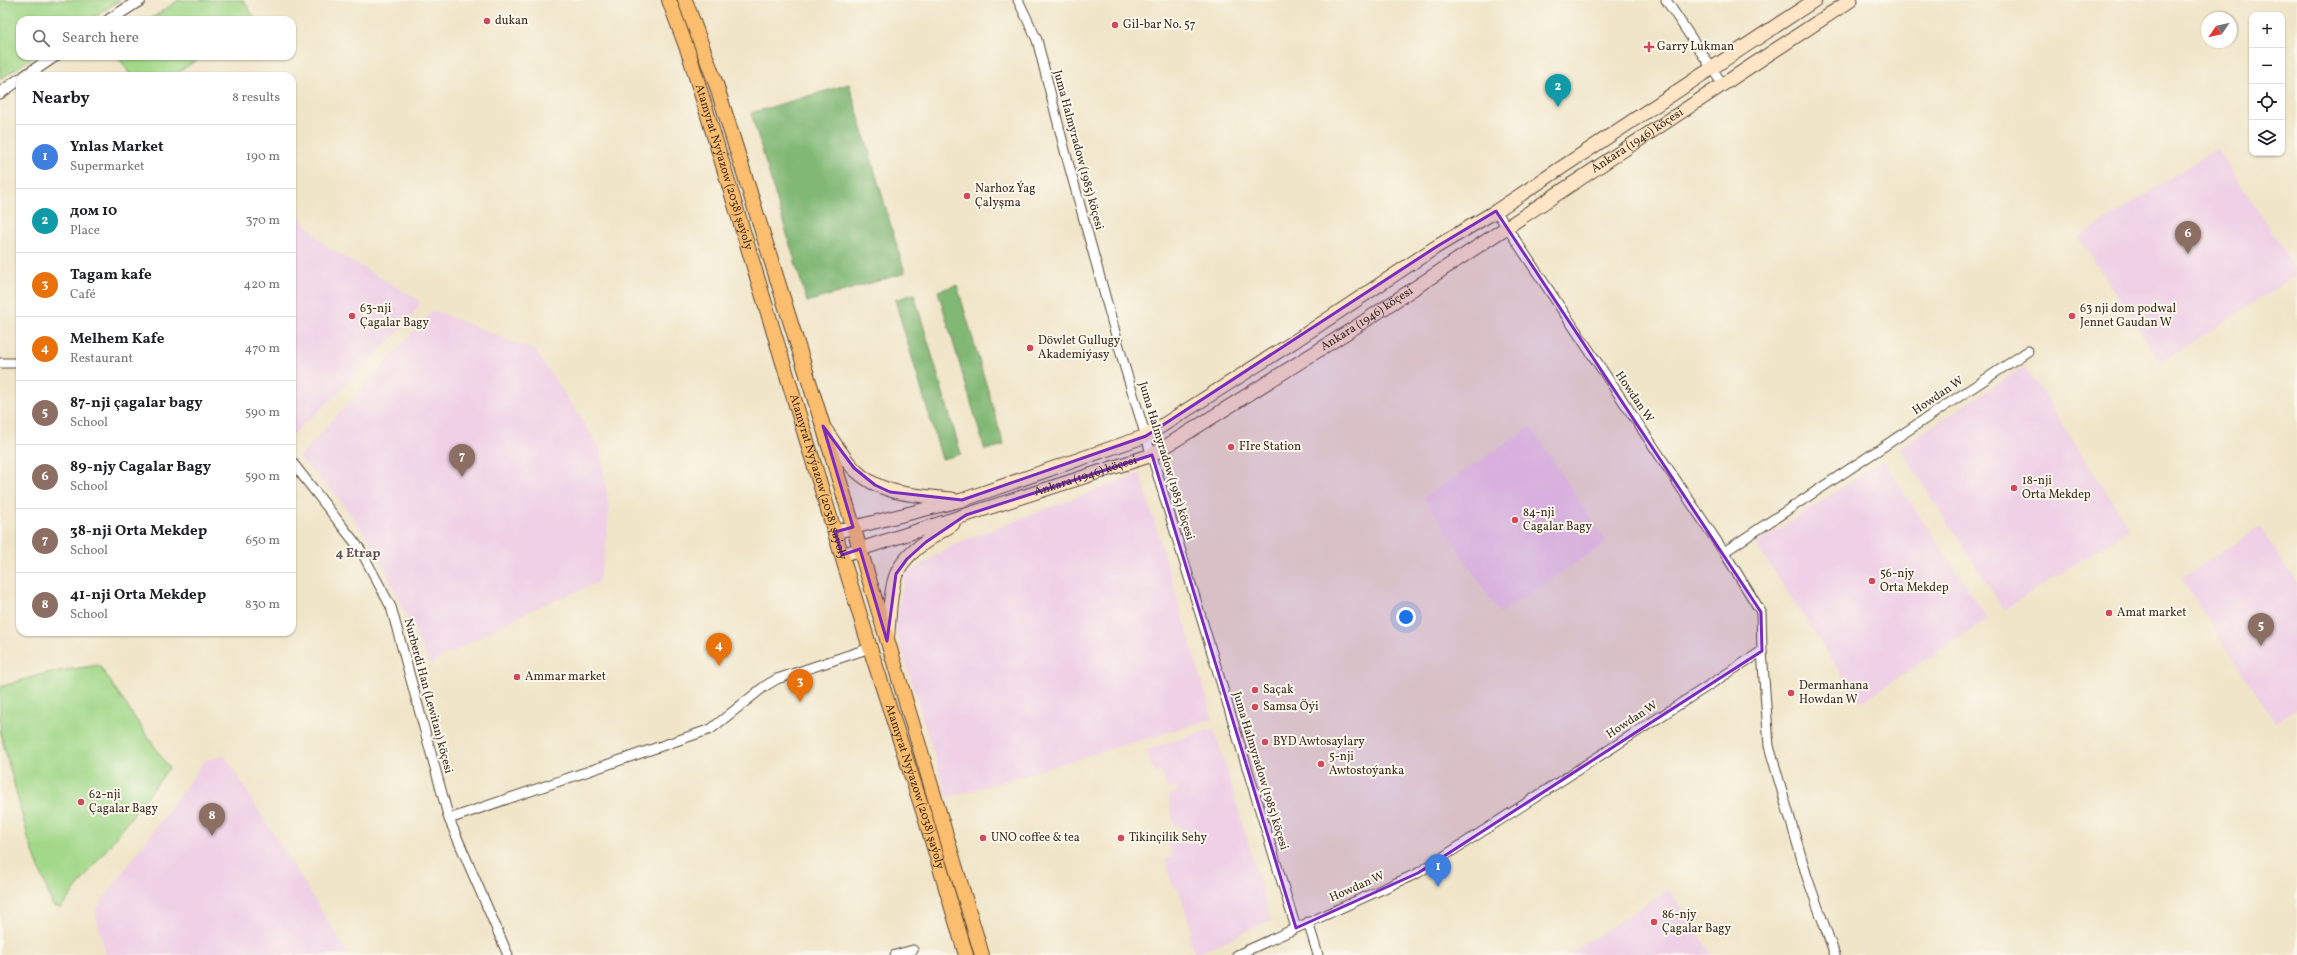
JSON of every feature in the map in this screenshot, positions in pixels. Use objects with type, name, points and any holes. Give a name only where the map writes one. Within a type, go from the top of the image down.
[{"type":"main road","name":"Atamyrat Nyýazow (2038) şaýoly","points":[[669,0],[690,57],[870,648],[924,814],[966,955]]},
{"type":"main road","name":"Atamyrat Nyýazow (2038) şaýoly","points":[[685,0],[716,84],[823,426],[982,955]]},
{"type":"main road","name":"Ankara (1946) köçesi","points":[[835,532],[962,500],[1146,436],[1295,341],[1436,247],[1496,211],[1815,0]]},
{"type":"main road","name":"Ankara (1946) köçesi","points":[[842,555],[1152,455],[1354,328],[1851,0]]},
{"type":"main road","points":[[823,426],[854,468],[875,485],[890,492],[962,500]]},
{"type":"main road","points":[[887,641],[896,574],[907,559],[926,542],[966,515]]},
{"type":"street","points":[[115,16],[140,0]]},
{"type":"street","name":"Juma Halmyradow (1985) köçesi","points":[[1018,0],[1037,40],[1088,235],[1146,436],[1296,928]]},
{"type":"street","points":[[1666,0],[1723,85]]},
{"type":"street","points":[[31,72],[49,60]]},
{"type":"street","points":[[0,92],[16,82]]},
{"type":"street","name":"Howdan W","points":[[1496,211],[1724,552],[2028,351]]},
{"type":"street","points":[[0,363],[16,364]]},
{"type":"street","name":"Nurberdi Han (Lewitan) köçesi","points":[[296,467],[360,549],[391,607],[449,819],[506,955]]},
{"type":"street","points":[[1724,552],[1761,612],[1762,651],[1769,746],[1807,877],[1835,955]]},
{"type":"street","points":[[449,819],[711,729],[765,686],[777,679],[870,648]]},
{"type":"street","name":"Howdan W","points":[[1236,955],[1418,873],[1762,651]]},
{"type":"street","points":[[1308,922],[1318,955]]},
{"type":"street","points":[[895,955],[913,950]]},
{"type":"highlighted area","points":[[1496,211],[1761,612],[1762,651],[1418,873],[1296,928],[1152,455],[966,515],[926,542],[907,559],[896,574],[887,641],[860,549],[842,555],[835,532],[853,527],[823,426],[854,468],[875,485],[890,492],[962,500],[1146,436],[1436,247]]},
{"type":"shaded area","points":[[2217,148],[2297,271],[2297,275],[2161,363],[2079,237]]},
{"type":"shaded area","name":"63-nji Çagalar Bagy","points":[[296,212],[326,246],[419,300],[419,307],[404,326],[330,401],[296,431]]},
{"type":"shaded area","points":[[433,310],[536,351],[601,449],[609,509],[605,554],[598,583],[529,611],[430,664],[374,547],[338,498],[299,457]]},
{"type":"shaded area","name":"18-nji Orta Mekdep","points":[[2025,366],[2130,529],[2004,610],[1899,447]]},
{"type":"shaded area","name":"84-nji Cagalar Bagy","points":[[1531,427],[1607,543],[1499,613],[1424,497]]},
{"type":"shaded area","name":"56-njy Orta Mekdep","points":[[1883,460],[1988,619],[1860,703],[1756,544]]},
{"type":"shaded area","points":[[1140,473],[1213,719],[947,798],[895,627],[905,574],[957,543]]},
{"type":"shaded area","points":[[2260,527],[2297,583],[2297,708],[2275,723],[2181,578]]},
{"type":"shaded area","points":[[1214,728],[1271,920],[1195,955],[1188,934],[1192,932],[1178,887],[1173,889],[1166,860],[1172,856],[1164,837],[1182,831],[1179,825],[1174,827],[1168,795],[1177,792],[1177,787],[1167,790],[1161,772],[1155,773],[1146,750]]},
{"type":"shaded area","points":[[225,756],[349,955],[106,955],[95,911],[205,760]]},
{"type":"shaded area","name":"86-njy Çagalar Bagy","points":[[1669,889],[1712,955],[1567,955]]},
{"type":"green space","points":[[0,0],[120,0],[96,16],[16,16],[16,60],[29,60],[0,79]]},
{"type":"green space","points":[[179,0],[243,0],[253,16],[155,16]]},
{"type":"green space","points":[[121,60],[197,60],[178,72],[128,72]]},
{"type":"green space","points":[[849,84],[905,273],[807,302],[751,113]]},
{"type":"green space","points":[[957,285],[1004,445],[985,450],[938,291]]},
{"type":"green space","points":[[914,294],[961,454],[942,459],[895,300]]},
{"type":"green space","name":"62-nji Çagalar Bagy","points":[[99,665],[169,768],[61,908],[53,906],[29,841],[0,731],[0,687],[46,673]]},
{"type":"place","name":"dukan","points":[[487,21]]},
{"type":"place","name":"Gil-bar No. 57","points":[[1115,25]]},
{"type":"place","name":"Garry Lukman","points":[[1649,47]]},
{"type":"place","name":"дом 10","points":[[1558,107]]},
{"type":"place","name":"Narhoz Ýag Çalyşma","points":[[967,196]]},
{"type":"place","name":"89-njy Cagalar Bagy","points":[[2188,254]]},
{"type":"place","name":"63-nji Çagalar Bagy","points":[[352,316]]},
{"type":"place","name":"63 nji dom podwal Jennet Gaudan W","points":[[2072,316]]},
{"type":"place","name":"Döwlet Gullugy Akademiýasy","points":[[1030,348]]},
{"type":"place","name":"FIre Station","points":[[1231,447]]},
{"type":"place","name":"38-nji Orta Mekdep","points":[[462,477]]},
{"type":"place","name":"18-nji Orta Mekdep","points":[[2014,488]]},
{"type":"place","name":"84-nji Cagalar Bagy","points":[[1515,520]]},
{"type":"place","name":"56-njy Orta Mekdep","points":[[1872,581]]},
{"type":"place","name":"Amat market","points":[[2109,613]]},
{"type":"place","name":"87-nji çagalar bagy","points":[[2261,646]]},
{"type":"place","name":"Melhem Kafe","points":[[719,666]]},
{"type":"place","name":"Ammar market","points":[[517,677]]},
{"type":"place","name":"Saçak","points":[[1255,690]]},
{"type":"place","name":"Dermanhana Howdan W","points":[[1791,693]]},
{"type":"place","name":"Tagam kafe","points":[[800,702]]},
{"type":"place","name":"Samsa Öýi","points":[[1255,707]]},
{"type":"place","name":"BYD Awtosaylary","points":[[1265,742]]},
{"type":"place","name":"5-nji Awtostoýanka","points":[[1321,764]]},
{"type":"place","name":"62-nji Çagalar Bagy","points":[[81,802]]},
{"type":"place","name":"41-nji Orta Mekdep","points":[[212,836]]},
{"type":"place","name":"UNO coffee & tea","points":[[983,838]]},
{"type":"place","name":"Tikinçilik Sehy","points":[[1121,838]]},
{"type":"place","name":"Ynlas Market","points":[[1438,887]]},
{"type":"place","name":"86-njy Çagalar Bagy","points":[[1654,922]]},
{"type":"district","name":"4 Etrap","points":[[358,554]]}]
